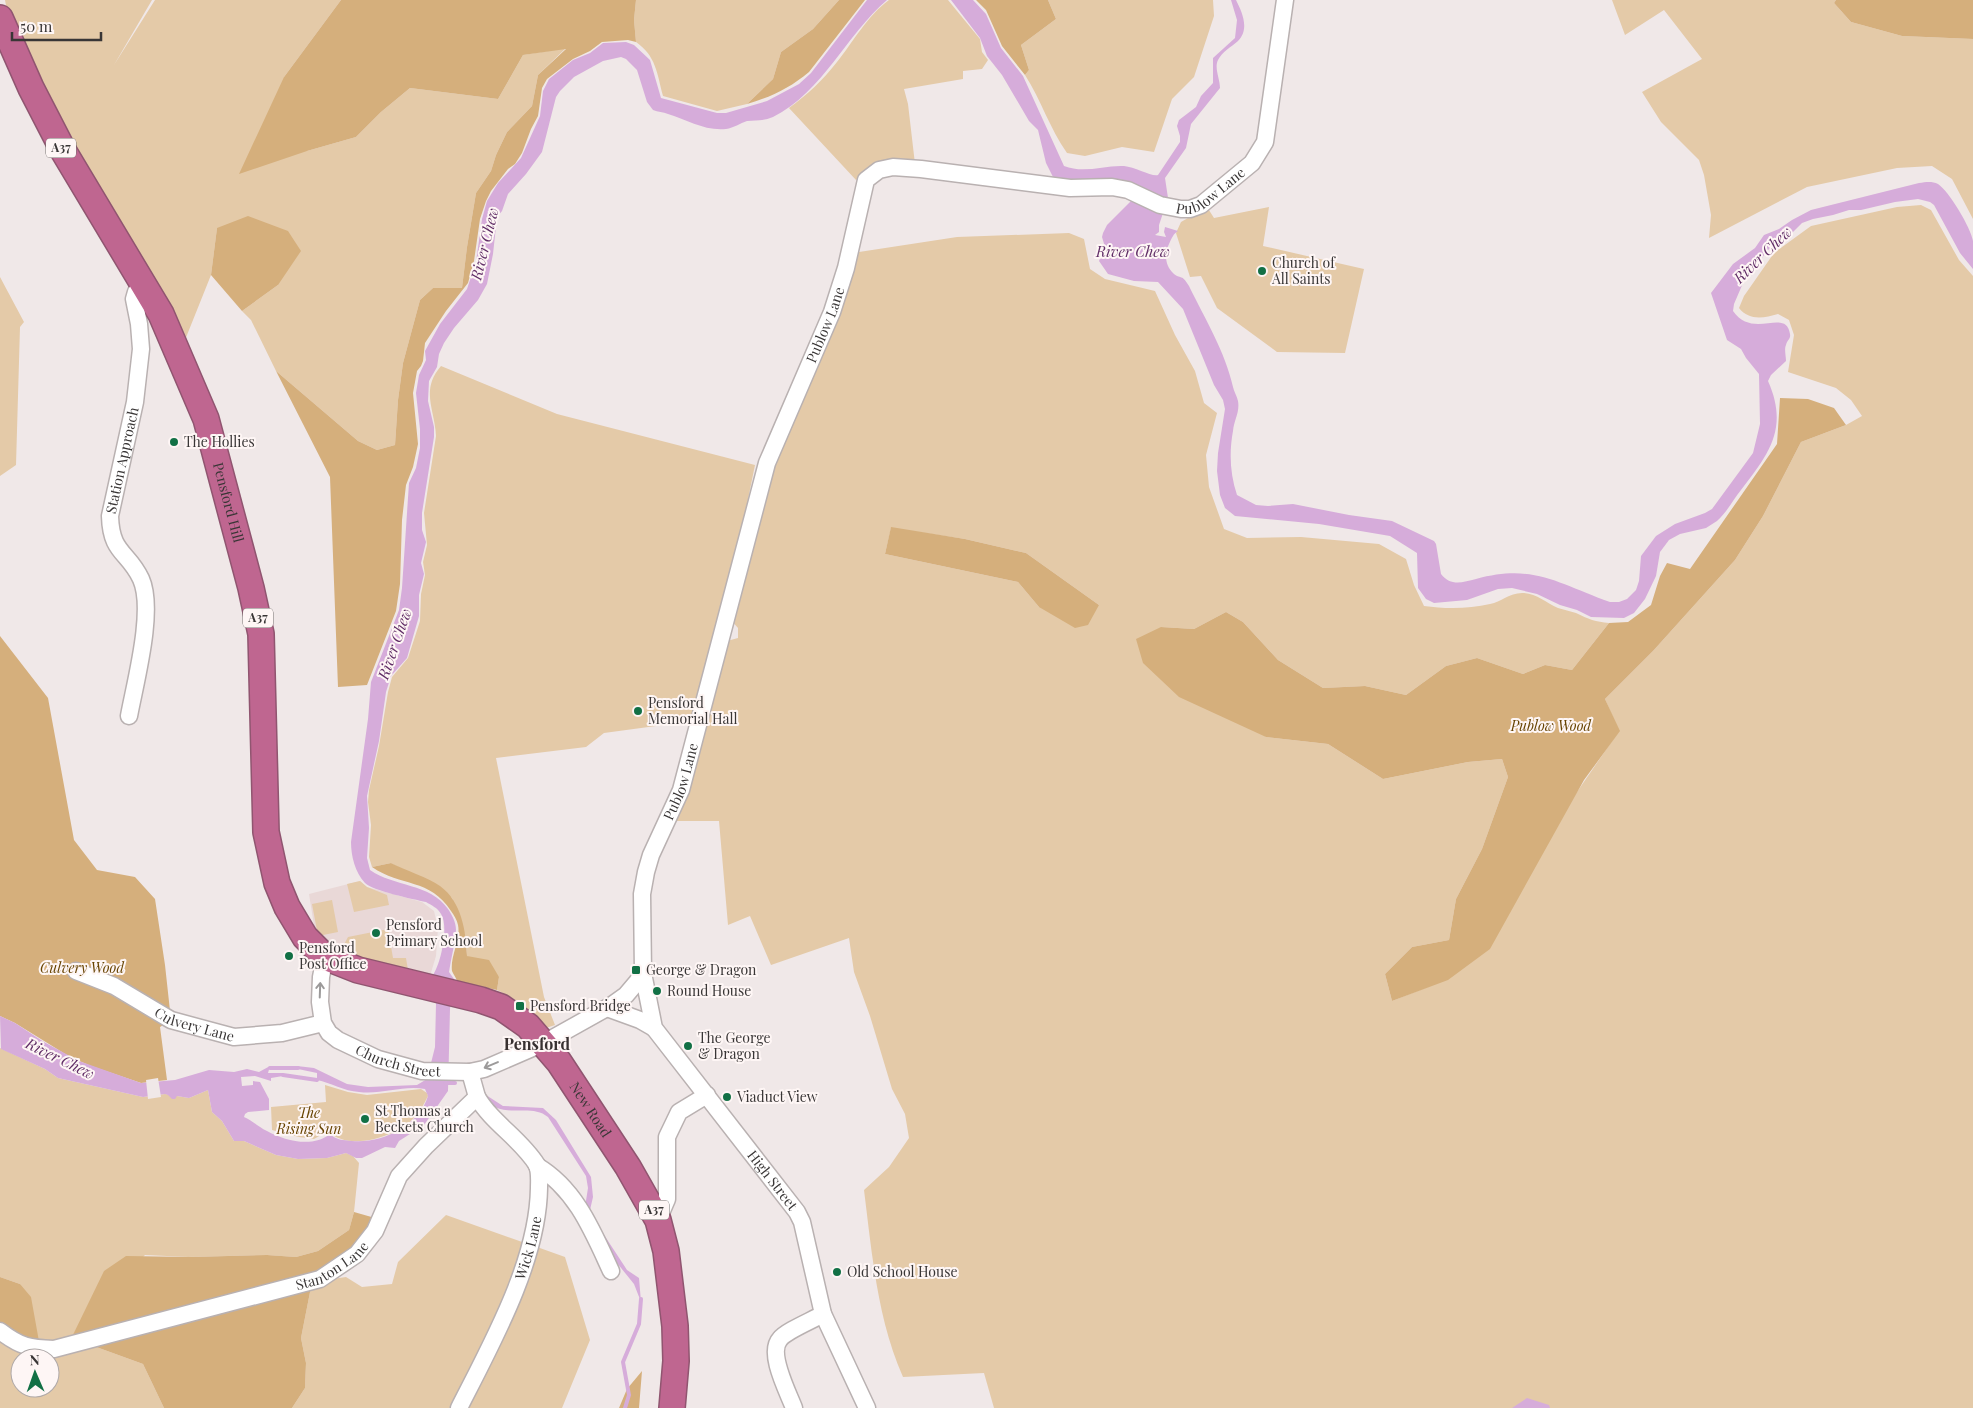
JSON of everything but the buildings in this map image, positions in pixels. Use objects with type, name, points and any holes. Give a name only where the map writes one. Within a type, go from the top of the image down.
[{"type":"highway","name":"Pensford Hill","points":[[0,18],[30,88],[64,152],[167,324],[206,420],[261,634],[264,815],[268,846],[280,893],[299,930],[310,944],[325,957]]},
{"type":"highway","name":"New Road","points":[[325,957],[347,967],[492,1004],[512,1014],[528,1026],[559,1062],[632,1174],[658,1220],[666,1251],[675,1326],[676,1361],[672,1408]]},
{"type":"street","name":"Publow Lane","points":[[642,973],[642,894],[646,872],[651,855],[681,790],[767,464],[832,312],[846,268],[866,180],[878,170],[893,167],[1070,188],[1112,187],[1128,190],[1160,205],[1190,209],[1201,205],[1252,163],[1265,142],[1285,0]]},
{"type":"street","name":"Station Approach","points":[[129,716],[126,690],[145,624],[146,599],[142,580],[115,545],[110,532],[110,516],[135,402],[141,349],[134,299],[136,292],[143,283]]},
{"type":"street","points":[[323,1023],[320,1002],[321,977],[325,957]]},
{"type":"street","name":"Culvery Lane","points":[[76,971],[114,986],[171,1020],[234,1037],[282,1033],[323,1023]]},
{"type":"street","points":[[544,1043],[608,1008],[626,995],[638,982],[642,973]]},
{"type":"street","name":"High Street","points":[[642,973],[654,1028],[797,1212],[802,1222],[823,1314],[867,1408]]},
{"type":"street","points":[[608,1008],[640,1020],[654,1028]]},
{"type":"street","name":"Church Street","points":[[323,1023],[328,1033],[338,1040],[378,1059],[422,1071],[470,1072],[484,1069],[544,1043]]},
{"type":"street","points":[[470,1072],[482,1107],[524,1148],[537,1166],[556,1179],[581,1210],[611,1271]]},
{"type":"street","points":[[658,1220],[667,1199],[667,1137],[680,1112],[707,1095]]},
{"type":"street","name":"Stanton Lane","points":[[0,1331],[10,1339],[29,1348],[54,1349],[320,1279],[357,1254],[375,1231],[398,1176],[477,1097]]},
{"type":"street","name":"Wick Lane","points":[[459,1408],[524,1270],[539,1209],[539,1174],[537,1166]]},
{"type":"street","points":[[794,1408],[776,1360],[775,1348],[780,1338],[823,1314]]},
{"type":"shaded area","name":"Pensford Primary School","points":[[360,881],[367,887],[422,902],[434,911],[438,928],[436,956],[430,976],[355,960],[316,938],[309,894]]},
{"type":"green space","points":[[5,0],[152,0],[114,65],[155,0],[341,0],[284,77],[307,151],[356,137],[381,112],[410,88],[498,99],[523,55],[566,48],[538,75],[532,106],[507,132],[491,171],[476,193],[462,288],[433,288],[420,300],[403,363],[395,445],[377,450],[358,441],[276,371],[251,320],[242,311],[278,285],[217,228],[211,275],[185,340],[115,218],[48,95],[7,11]]},
{"type":"green space","points":[[341,0],[636,0],[634,20],[636,42],[628,40],[602,42],[590,51],[573,59],[547,79],[542,88],[538,116],[522,153],[515,164],[508,169],[491,191],[486,201],[480,219],[474,261],[468,283],[446,311],[425,343],[423,361],[417,371],[413,393],[418,444],[413,467],[406,485],[402,520],[400,584],[396,611],[367,685],[338,687],[330,477],[276,371],[358,441],[377,450],[395,445],[403,363],[420,300],[433,288],[462,288],[476,193],[491,171],[507,132],[532,106],[538,75],[566,49],[523,55],[498,99],[410,88],[381,112],[356,137],[239,174],[284,77]]},
{"type":"green space","points":[[636,0],[839,0],[813,29],[781,52],[773,79],[747,104],[717,111],[663,96],[652,59],[643,47],[636,42],[634,20]]},
{"type":"green space","points":[[839,0],[865,0],[809,72],[795,83],[780,91],[747,104],[773,79],[781,52],[813,29]]},
{"type":"green space","points":[[889,0],[948,0],[980,39],[982,52],[988,60],[982,69],[963,71],[963,79],[904,89],[908,104],[915,164],[865,171],[856,180],[789,108],[826,75],[874,13]]},
{"type":"green space","points":[[976,0],[1048,0],[1056,19],[1021,45],[1029,70],[1025,75],[1002,46],[986,10]]},
{"type":"green space","points":[[1048,0],[1213,0],[1214,16],[1194,77],[1172,99],[1154,152],[1122,147],[1085,156],[1067,153],[1025,75],[1029,70],[1021,45],[1056,19]]},
{"type":"green space","points":[[1612,0],[1836,0],[1834,3],[1851,22],[1902,36],[1973,39],[1973,219],[1952,179],[1932,166],[1897,168],[1807,187],[1709,238],[1711,215],[1704,175],[1699,160],[1661,122],[1642,92],[1702,59],[1664,10],[1625,35]]},
{"type":"green space","points":[[1836,0],[1973,0],[1973,39],[1902,36],[1851,22],[1834,3]]},
{"type":"green space","points":[[1921,205],[1931,210],[1959,260],[1973,276],[1973,1408],[994,1408],[984,1373],[903,1377],[894,1355],[881,1309],[864,1190],[889,1167],[909,1138],[905,1114],[892,1089],[870,1016],[854,972],[849,938],[771,965],[750,916],[728,925],[719,821],[673,821],[727,641],[738,638],[738,628],[731,620],[773,469],[840,306],[859,252],[957,237],[1069,233],[1084,239],[1090,269],[1105,279],[1155,291],[1175,335],[1195,371],[1204,403],[1217,413],[1206,455],[1209,487],[1224,529],[1247,538],[1301,537],[1379,544],[1406,559],[1414,585],[1424,606],[1474,607],[1494,603],[1513,594],[1527,593],[1558,608],[1592,620],[1609,623],[1572,670],[1545,665],[1523,674],[1477,658],[1446,666],[1406,695],[1365,686],[1323,688],[1278,660],[1243,622],[1226,612],[1194,629],[1161,627],[1266,737],[1328,744],[1383,779],[1468,762],[1502,759],[1508,777],[1482,849],[1456,899],[1449,940],[1412,947],[1385,974],[1392,1001],[1448,979],[1619,731],[1605,699],[1653,651],[1735,560],[1763,516],[1801,442],[1846,425],[1862,416],[1851,400],[1836,388],[1788,372],[1794,335],[1789,320],[1778,314],[1752,317],[1739,308],[1744,296],[1774,253],[1811,226],[1897,207]],"holes":[[[891,528],[965,539],[1026,553],[1099,605],[1039,607],[1018,582],[885,554]]]},
{"type":"green space","points":[[1207,207],[1214,218],[1269,207],[1263,246],[1364,269],[1345,353],[1277,352],[1217,308],[1201,276],[1190,277],[1176,233],[1181,222]]},
{"type":"green space","points":[[248,216],[288,231],[301,251],[278,285],[242,311],[211,275],[217,228]]},
{"type":"green space","points":[[0,277],[24,322],[20,327],[16,465],[0,476]]},
{"type":"green space","points":[[441,366],[557,414],[755,465],[744,519],[693,721],[604,733],[586,747],[496,758],[544,997],[555,1025],[546,1028],[524,1006],[497,990],[499,977],[467,956],[466,938],[452,898],[391,863],[372,867],[369,857],[371,825],[368,802],[369,790],[388,692],[392,677],[408,658],[420,621],[421,594],[425,575],[423,562],[427,545],[424,513],[436,436],[430,392],[431,383]]},
{"type":"green space","name":"Publow Wood","points":[[1780,398],[1808,399],[1834,408],[1846,425],[1801,442],[1763,516],[1735,560],[1653,651],[1605,699],[1620,731],[1584,780],[1490,949],[1448,980],[1392,1001],[1385,974],[1412,947],[1449,940],[1456,899],[1482,849],[1508,777],[1502,759],[1468,762],[1383,779],[1328,744],[1266,737],[1179,697],[1143,663],[1136,639],[1161,627],[1194,629],[1226,612],[1243,622],[1278,660],[1323,688],[1365,686],[1406,695],[1446,666],[1477,658],[1523,674],[1545,665],[1572,670],[1609,623],[1628,622],[1651,605],[1660,576],[1667,563],[1690,569],[1777,444]]},
{"type":"green space","points":[[891,527],[965,539],[1026,553],[1099,605],[1088,625],[1075,628],[1039,607],[1018,582],[885,554]]},
{"type":"green space","name":"Culvery Wood","points":[[0,636],[48,698],[74,840],[97,870],[135,877],[155,899],[171,1020],[160,1027],[167,1080],[141,1083],[91,1066],[70,1057],[15,1023],[0,1016]]},
{"type":"green space","points":[[391,863],[430,880],[440,886],[453,900],[464,928],[467,956],[489,960],[499,977],[497,990],[457,981],[452,971],[452,965],[459,931],[458,923],[443,900],[434,893],[394,878],[372,867]]},
{"type":"green space","points":[[360,881],[367,887],[387,895],[389,905],[354,912],[347,884]]},
{"type":"green space","points":[[332,900],[338,932],[318,936],[312,904]]},
{"type":"green space","points":[[388,929],[393,958],[406,958],[408,970],[340,952],[348,937]]},
{"type":"green space","points":[[0,1048],[45,1069],[58,1078],[143,1097],[165,1094],[189,1098],[208,1090],[212,1112],[222,1121],[234,1141],[244,1141],[276,1155],[298,1159],[327,1158],[346,1153],[353,1156],[359,1163],[354,1212],[349,1230],[318,1251],[296,1257],[267,1255],[189,1257],[145,1255],[82,1319],[69,1343],[40,1347],[20,1284],[0,1277]]},
{"type":"green space","name":"The Rising Sun","points":[[325,1085],[367,1095],[421,1089],[428,1096],[417,1114],[405,1126],[371,1140],[347,1141],[328,1131],[314,1139],[272,1130],[271,1107],[326,1102]]},
{"type":"green space","points":[[354,1212],[375,1218],[372,1229],[319,1278],[69,1343],[104,1271],[126,1256],[267,1255],[296,1257],[318,1251],[349,1230]]},
{"type":"green space","points":[[446,1215],[525,1243],[520,1266],[451,1408],[292,1408],[305,1388],[306,1363],[301,1338],[312,1282],[346,1277],[362,1287],[392,1284],[398,1262]]},
{"type":"green space","points":[[537,1247],[565,1257],[590,1340],[562,1408],[467,1408],[530,1275]]},
{"type":"green space","points":[[0,1277],[20,1284],[31,1297],[40,1347],[0,1328]]},
{"type":"green space","points":[[312,1282],[301,1338],[306,1363],[305,1388],[292,1408],[164,1408],[143,1364],[88,1344]]},
{"type":"green space","points":[[0,1341],[12,1348],[10,1348],[10,1398],[60,1398],[60,1354],[88,1344],[143,1364],[164,1408],[0,1408]]},
{"type":"green space","points":[[642,1371],[639,1408],[619,1408],[627,1389]]},
{"type":"water","points":[[867,0],[887,0],[872,14],[806,93],[791,106],[766,119],[747,121],[729,128],[718,129],[703,127],[653,110],[647,102],[637,70],[626,59],[621,57],[603,61],[574,77],[556,97],[542,152],[508,194],[502,211],[497,217],[493,254],[487,284],[478,300],[454,328],[439,354],[437,367],[429,381],[428,401],[434,427],[434,437],[422,513],[422,530],[426,542],[421,563],[424,574],[419,595],[419,616],[407,658],[391,676],[386,692],[379,741],[367,796],[369,828],[367,858],[370,870],[390,880],[432,894],[448,909],[456,927],[449,972],[454,979],[450,1009],[448,1091],[424,1125],[399,1141],[395,1148],[385,1147],[362,1158],[356,1158],[346,1153],[327,1158],[298,1159],[276,1155],[244,1141],[234,1141],[222,1121],[212,1112],[208,1090],[189,1098],[177,1096],[175,1099],[172,1099],[165,1094],[143,1097],[58,1078],[45,1069],[1,1049],[0,1016],[79,1061],[141,1083],[175,1080],[209,1070],[234,1072],[247,1069],[259,1072],[270,1066],[268,1073],[283,1073],[283,1076],[271,1078],[271,1081],[255,1076],[241,1077],[242,1086],[253,1085],[253,1081],[260,1082],[269,1099],[269,1110],[248,1112],[244,1117],[274,1135],[299,1142],[316,1141],[330,1134],[337,1139],[346,1140],[363,1141],[375,1139],[398,1131],[416,1116],[428,1096],[425,1089],[408,1088],[367,1093],[353,1091],[317,1080],[317,1073],[298,1069],[297,1066],[314,1068],[347,1084],[368,1087],[417,1085],[427,1079],[435,1047],[436,1004],[433,975],[439,962],[443,944],[444,927],[441,914],[436,908],[426,902],[384,892],[365,883],[354,864],[351,842],[368,719],[371,682],[399,610],[409,483],[416,468],[420,448],[416,393],[419,375],[426,360],[425,351],[440,324],[467,289],[476,262],[482,219],[487,201],[498,183],[521,158],[540,116],[543,91],[549,79],[573,60],[590,53],[603,43],[626,42],[634,45],[650,60],[661,98],[717,113],[726,113],[767,101],[799,84],[811,73]]},
{"type":"water","name":"River Chew","points":[[951,0],[973,0],[986,14],[1001,48],[1023,76],[1064,166],[1086,169],[1124,166],[1158,175],[1180,142],[1177,126],[1179,120],[1196,107],[1201,96],[1213,83],[1213,58],[1235,38],[1237,20],[1231,0],[1236,0],[1244,20],[1244,31],[1238,41],[1224,52],[1218,60],[1217,70],[1220,88],[1191,124],[1186,148],[1165,178],[1168,198],[1159,225],[1159,232],[1155,235],[1166,237],[1165,227],[1178,231],[1167,248],[1167,264],[1174,274],[1183,278],[1189,286],[1220,348],[1238,399],[1231,455],[1233,479],[1237,495],[1256,505],[1293,504],[1392,521],[1434,541],[1441,574],[1449,581],[1462,582],[1514,573],[1530,574],[1546,578],[1610,602],[1619,602],[1627,599],[1636,590],[1639,581],[1641,556],[1656,536],[1675,524],[1712,509],[1753,453],[1760,424],[1759,374],[1741,349],[1727,340],[1711,293],[1733,264],[1755,248],[1764,235],[1779,229],[1811,210],[1919,183],[1933,182],[1943,188],[1948,194],[1968,228],[1973,241],[1973,269],[1960,253],[1934,205],[1930,202],[1918,199],[1895,202],[1861,210],[1849,210],[1802,223],[1790,235],[1780,239],[1768,250],[1743,283],[1733,311],[1741,319],[1750,323],[1782,323],[1787,326],[1790,334],[1785,347],[1786,361],[1771,375],[1768,381],[1777,413],[1773,440],[1760,464],[1717,521],[1706,528],[1680,534],[1669,540],[1660,552],[1656,576],[1645,599],[1634,613],[1624,618],[1591,617],[1537,594],[1512,588],[1498,589],[1467,600],[1434,603],[1426,599],[1418,588],[1417,553],[1390,536],[1319,524],[1235,516],[1225,508],[1220,495],[1217,471],[1225,409],[1223,400],[1214,385],[1183,309],[1158,282],[1134,281],[1108,274],[1099,261],[1105,247],[1102,237],[1107,225],[1142,190],[1055,181],[1046,163],[1038,130],[1029,121],[1002,75],[987,56],[980,38]]},
{"type":"water","points":[[480,1089],[503,1106],[543,1108],[556,1120],[591,1177],[593,1197],[590,1210],[593,1218],[627,1270],[639,1278],[641,1302],[634,1284],[613,1258],[585,1207],[588,1188],[586,1176],[548,1117],[540,1112],[503,1110],[495,1107],[487,1100]]},
{"type":"water","points":[[1527,1398],[1549,1405],[1550,1408],[1512,1408]]},
{"type":"pier","points":[[158,1078],[161,1097],[148,1099],[146,1080]]},
{"type":"waterway","name":"River Chew","points":[[270,1068],[298,1068]]},
{"type":"waterway","name":"River Chew","points":[[283,1075],[317,1080]]},
{"type":"waterway","points":[[445,1083],[455,1083]]},
{"type":"waterway","points":[[625,1408],[629,1395],[623,1362],[639,1324],[641,1299]]},
{"type":"place","name":"Church of All Saints","points":[[1262,271]]},
{"type":"place","name":"The Hollies","points":[[174,442]]},
{"type":"place","name":"Pensford Memorial Hall","points":[[638,711]]},
{"type":"place","name":"Pensford Primary School","points":[[376,933]]},
{"type":"place","name":"Pensford Post Office","points":[[289,956]]},
{"type":"place","name":"George & Dragon","points":[[636,970]]},
{"type":"place","name":"Round House","points":[[657,991]]},
{"type":"place","name":"Pensford Bridge","points":[[520,1006]]},
{"type":"place","name":"The George & Dragon","points":[[688,1046]]},
{"type":"place","name":"Viaduct View","points":[[727,1097]]},
{"type":"place","name":"St Thomas a Beckets Church","points":[[365,1119]]},
{"type":"place","name":"Old School House","points":[[837,1272]]},
{"type":"district","name":"Pensford","points":[[537,1044]]}]
